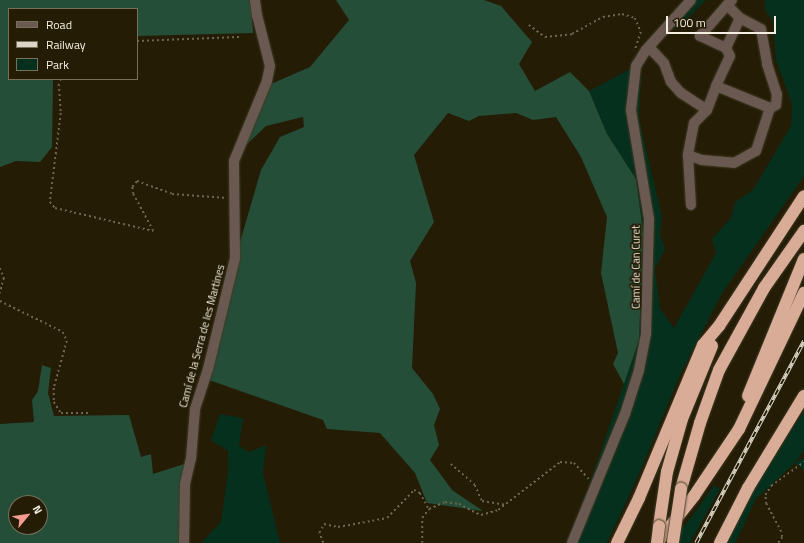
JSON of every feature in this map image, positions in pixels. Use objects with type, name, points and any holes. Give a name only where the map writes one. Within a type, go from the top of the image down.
[{"type":"highway","points":[[617,543],[640,498],[703,345],[719,326],[804,196]]},
{"type":"highway","points":[[673,542],[681,489],[708,397],[731,345],[764,288],[804,231]]},
{"type":"highway","points":[[715,463],[749,394],[804,259]]},
{"type":"highway","points":[[657,543],[694,496],[715,463],[740,429],[804,294]]},
{"type":"highway","points":[[657,543],[667,472],[682,420],[719,326]]},
{"type":"highway","points":[[720,543],[748,488],[804,396]]},
{"type":"street","name":"Camí de la Serra de les Martines","points":[[184,543],[185,484],[191,459],[195,409],[208,369],[235,258],[233,198],[234,161],[268,81],[270,66],[257,15],[255,0]]},
{"type":"street","name":"Camí de Can Curet","points":[[572,543],[594,485],[625,414],[639,370],[646,333],[649,287],[648,219],[631,110],[632,84],[639,61],[649,47],[691,0]]},
{"type":"street","points":[[688,155],[702,160],[734,163],[748,157],[756,151],[760,143],[770,108],[776,105],[777,94],[767,64],[761,29],[740,18],[729,3],[700,36],[726,48],[730,56],[707,110],[694,123],[688,155],[692,205]]},
{"type":"street","points":[[726,48],[740,18]]},
{"type":"street","points":[[649,47],[664,63],[671,82],[681,93],[707,110]]},
{"type":"street","points":[[716,86],[770,108]]},
{"type":"path","points":[[529,25],[545,37],[572,34],[603,17],[622,14],[635,18],[641,32],[634,53],[639,61]]},
{"type":"path","points":[[138,41],[239,37]]},
{"type":"path","points":[[61,80],[61,113],[50,202],[56,208],[153,231],[133,194],[132,187],[137,180],[172,194],[233,198]]},
{"type":"path","points":[[0,268],[4,278],[0,293]]},
{"type":"path","points":[[0,301],[63,332],[67,340],[54,388],[54,402],[61,413],[88,413]]},
{"type":"path","points":[[422,543],[422,518],[429,509],[445,502],[458,504],[481,515],[507,505],[560,462],[574,463],[594,485]]},
{"type":"path","points":[[778,543],[782,537],[781,532],[766,504],[764,495],[771,486],[804,462]]},
{"type":"path","points":[[451,464],[475,485],[482,502],[507,505]]},
{"type":"path","points":[[323,543],[319,533],[324,524],[338,527],[387,518],[414,490],[420,493],[429,509]]},
{"type":"green space","points":[[0,0],[251,0],[253,33],[138,36],[138,8],[8,8],[8,80],[53,80],[52,147],[40,162],[16,161],[0,167]]},
{"type":"green space","points":[[336,0],[484,0],[501,6],[532,42],[519,64],[535,91],[570,72],[589,91],[607,134],[636,179],[643,232],[639,340],[624,384],[613,364],[618,353],[601,273],[607,217],[581,157],[556,117],[533,120],[516,113],[479,116],[469,121],[448,113],[414,155],[434,222],[410,261],[416,283],[412,368],[433,394],[440,409],[434,425],[439,445],[430,460],[452,490],[483,511],[427,503],[415,473],[380,433],[327,429],[323,420],[209,380],[240,242],[261,170],[280,137],[304,127],[303,117],[266,126],[245,146],[271,84],[310,67],[349,20]]},
{"type":"green space","points":[[688,0],[706,0],[676,30],[669,24]]},
{"type":"green space","points":[[765,0],[804,0],[804,176],[721,295],[679,377],[640,472],[607,543],[566,543],[587,491],[639,340],[643,232],[636,179],[607,134],[589,91],[636,66],[641,76],[639,119],[662,217],[660,235],[665,249],[655,269],[660,309],[674,328],[716,253],[712,239],[731,218],[735,202],[753,190],[791,126],[792,104],[776,60],[773,21],[765,10]]},
{"type":"green space","points":[[42,365],[51,368],[48,393],[54,416],[129,415],[141,457],[151,454],[153,474],[184,464],[179,543],[0,543],[0,424],[34,422],[32,400],[38,391]]},
{"type":"green space","points":[[804,411],[804,450],[796,462],[804,458],[804,470],[795,463],[756,499],[735,543],[727,543],[753,490]]},
{"type":"green space","points":[[220,414],[243,418],[239,446],[249,452],[266,445],[263,473],[280,543],[201,543],[221,522],[228,472],[228,451],[211,440]]},
{"type":"green space","points":[[714,485],[720,489],[690,543],[668,543],[690,519]]},
{"type":"railway","points":[[696,543],[804,341]]}]
